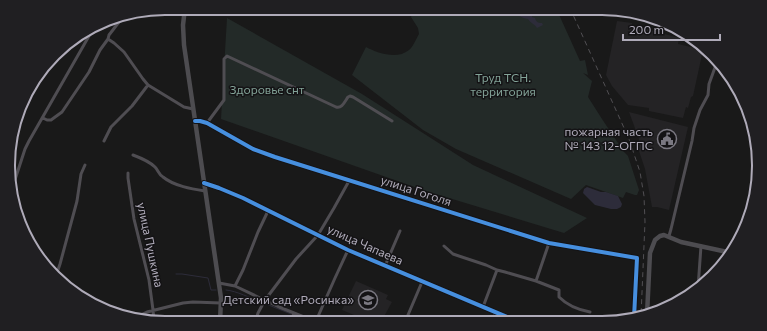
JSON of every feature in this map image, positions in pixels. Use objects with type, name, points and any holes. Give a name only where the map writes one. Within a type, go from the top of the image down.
[{"type":"street","points":[[184,15],[184,45],[219,283],[220,316]]},
{"type":"street","points":[[43,118],[51,120],[62,112],[89,72],[100,50],[108,39],[109,34],[119,23]]},
{"type":"street","points":[[15,179],[26,149],[34,133],[89,35]]},
{"type":"street","points":[[108,39],[124,52],[148,85],[184,107],[193,109]]},
{"type":"street","points":[[207,123],[224,100],[224,59],[228,56],[338,108],[341,107],[348,97],[353,97],[392,121]]},
{"type":"street","points":[[668,236],[671,229],[694,128],[700,110],[708,95],[708,84],[715,66]]},
{"type":"street","points":[[104,141],[110,127],[132,106],[148,85]]},
{"type":"street","name":"улица Гоголя","points":[[195,121],[207,123],[259,152],[549,243],[637,258],[634,312]]},
{"type":"street","points":[[133,155],[152,164],[161,176],[170,181],[186,187],[205,191]]},
{"type":"street","points":[[57,270],[77,201],[81,174],[85,165]]},
{"type":"street","name":"улица Пушкина","points":[[128,173],[134,219],[146,264],[154,316]]},
{"type":"street","points":[[257,316],[265,300],[296,259],[318,235],[349,181]]},
{"type":"street","name":"улица Чапаева","points":[[204,183],[220,188],[348,250],[505,316]]},
{"type":"street","points":[[235,286],[268,211]]},
{"type":"street","points":[[385,266],[400,231]]},
{"type":"street","points":[[648,309],[650,253],[657,238],[662,235],[668,236],[676,240],[725,251]]},
{"type":"street","points":[[536,281],[549,243]]},
{"type":"street","points":[[444,246],[453,254],[559,290],[559,297],[568,305],[590,312]]},
{"type":"street","points":[[699,280],[701,246]]},
{"type":"street","points":[[320,316],[348,250]]},
{"type":"street","points":[[483,307],[497,270]]},
{"type":"street","points":[[408,316],[422,282]]},
{"type":"street","points":[[219,283],[235,286],[302,316]]},
{"type":"street","points":[[141,314],[188,302],[221,303]]},
{"type":"street","points":[[494,316],[496,312]]},
{"type":"shaded area","points":[[515,15],[532,15],[537,22],[542,23],[543,25],[537,28],[525,18]]},
{"type":"shaded area","points":[[617,21],[632,23],[632,25],[679,38],[678,44],[696,48],[702,53],[693,96],[691,97],[688,108],[686,107],[683,118],[649,111],[649,108],[628,105],[612,86],[606,75]]},
{"type":"shaded area","points":[[629,112],[688,127],[669,210],[652,207],[645,169],[639,151],[639,139]]},
{"type":"shaded area","points":[[587,187],[618,196],[622,204],[621,207],[611,209],[595,205],[583,193],[584,189]]},
{"type":"shaded area","name":"Детский сад «Росинка»","points":[[356,281],[388,295],[386,299],[392,302],[384,316],[356,316],[342,310]]},
{"type":"green space","name":"Труд ТСН. территория","points":[[412,15],[559,15],[580,61],[585,60],[588,75],[583,73],[592,81],[588,97],[628,156],[639,190],[637,195],[626,192],[623,198],[586,185],[571,199],[456,149],[423,130],[352,75],[366,47],[381,53],[393,55],[399,55],[410,49],[419,34],[418,28],[411,17]]},
{"type":"green space","name":"Здоровье снт","points":[[227,18],[362,94],[473,165],[587,218],[564,233],[426,191],[221,119]]},
{"type":"waterway","points":[[176,274],[208,278],[211,290],[216,290]]},
{"type":"waterway","points":[[226,290],[239,293],[261,302]]},
{"type":"waterway","points":[[266,304],[291,314]]},
{"type":"railway","points":[[573,15],[629,139],[640,172],[644,196],[645,222],[641,311]]},
{"type":"cycle path","points":[[195,121],[207,123],[253,149],[275,157],[549,243],[637,258],[634,312]]},
{"type":"cycle path","points":[[204,183],[243,198],[348,250],[505,316]]},
{"type":"place","name":"пожарная часть № 143 12-ОГПС","points":[[667,139]]},
{"type":"place","name":"Детский сад «Росинка»","points":[[368,300]]}]
